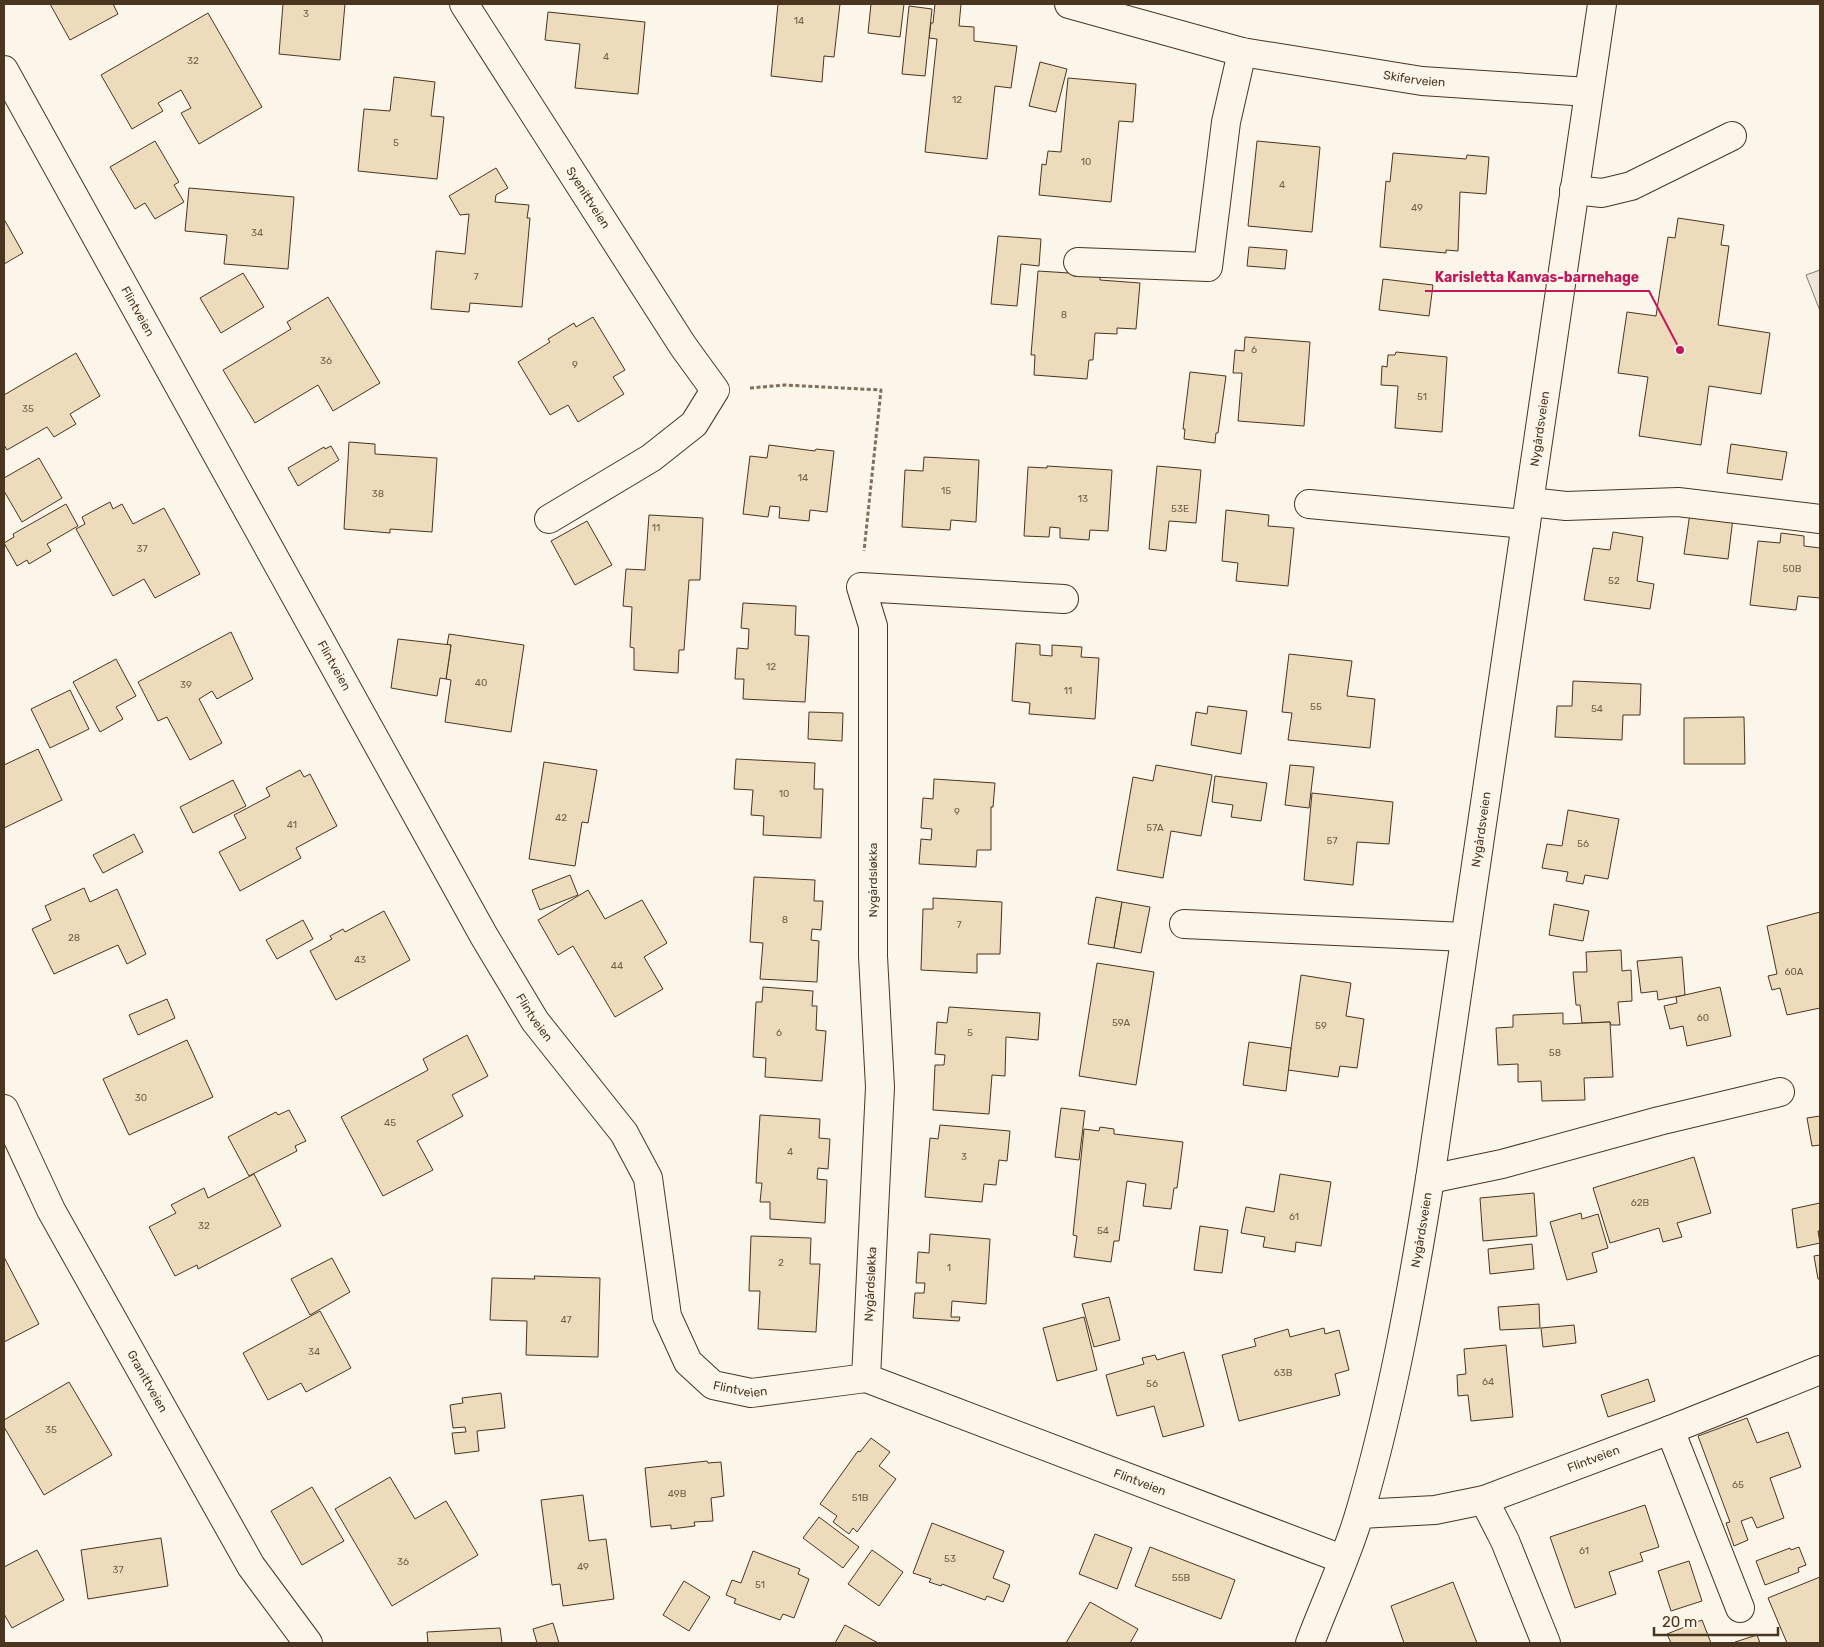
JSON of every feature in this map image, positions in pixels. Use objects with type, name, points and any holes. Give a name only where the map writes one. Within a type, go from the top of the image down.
[{"type":"street","name":"Syenittveien","points":[[464,4],[683,346],[715,390]]},
{"type":"street","name":"Skiferveien","points":[[1069,4],[1242,52],[1422,81],[1588,92]]},
{"type":"street","name":"Nygårdsveien","points":[[1310,1643],[1360,1514],[1391,1393],[1412,1290],[1430,1180],[1602,4]]},
{"type":"street","points":[[1078,262],[1208,267],[1226,122],[1242,52]]},
{"type":"street","name":"Flintveien","points":[[4,70],[484,936],[535,1021],[624,1133],[648,1178],[667,1316],[688,1362],[712,1386],[751,1393],[866,1378],[1342,1559]]},
{"type":"street","points":[[1574,190],[1602,193],[1631,186],[1732,136]]},
{"type":"street","points":[[549,519],[651,458],[680,436],[694,424],[715,390]]},
{"type":"street","points":[[1309,504],[1528,513],[1566,506],[1678,502],[1820,519]]},
{"type":"street","points":[[861,587],[1064,599]]},
{"type":"street","name":"Nygårdsløkka","points":[[861,587],[872,626],[873,956],[880,1087],[866,1378]]},
{"type":"street","points":[[1184,924],[1465,937]]},
{"type":"street","points":[[1430,1180],[1502,1164],[1659,1121],[1780,1092]]},
{"type":"street","name":"Granittveien","points":[[4,1109],[51,1210],[251,1566],[308,1643]]},
{"type":"street","name":"Flintveien","points":[[1360,1514],[1435,1510],[1484,1500],[1670,1430],[1820,1370]]},
{"type":"street","points":[[1670,1430],[1740,1608]]},
{"type":"street","points":[[1484,1500],[1505,1541],[1546,1643]]},
{"type":"path","points":[[715,390],[785,385],[881,390],[861,587]]},
{"type":"shaded area","points":[[1820,270],[1820,311],[1806,275]]},
{"type":"building","points":[[50,4],[113,4],[118,14],[70,40]]},
{"type":"building","points":[[283,4],[345,4],[340,60],[279,54]]},
{"type":"building","points":[[778,4],[840,4],[834,57],[824,56],[822,82],[771,76]]},
{"type":"building","points":[[871,4],[904,4],[900,37],[868,33]]},
{"type":"building","points":[[935,4],[961,4],[959,26],[974,27],[974,41],[1017,46],[1011,88],[995,86],[987,159],[925,152],[937,39],[929,38]]},
{"type":"building","points":[[909,6],[932,9],[925,76],[902,74]]},
{"type":"building","points":[[548,12],[645,22],[638,94],[575,88],[580,44],[545,40]]},
{"type":"building","points":[[208,13],[262,107],[199,144],[181,113],[191,108],[181,90],[158,103],[163,111],[132,129],[101,75]]},
{"type":"building","points":[[1040,62],[1067,69],[1056,112],[1029,106]]},
{"type":"building","points":[[394,77],[435,82],[431,116],[444,117],[437,179],[358,171],[364,109],[390,111]]},
{"type":"building","points":[[1068,78],[1136,84],[1133,122],[1119,121],[1111,202],[1039,195],[1042,164],[1046,165],[1048,151],[1061,152]]},
{"type":"building","points":[[155,141],[179,182],[174,185],[184,202],[155,219],[145,203],[135,209],[110,167]]},
{"type":"building","points":[[1257,141],[1320,147],[1312,232],[1248,226]]},
{"type":"building","points":[[1393,153],[1466,159],[1467,155],[1489,157],[1486,194],[1460,192],[1458,251],[1446,250],[1446,253],[1380,247],[1386,181],[1390,182]]},
{"type":"building","points":[[496,168],[508,188],[496,195],[495,202],[529,205],[527,218],[530,218],[522,307],[470,303],[469,312],[431,309],[436,251],[465,254],[469,214],[460,215],[449,196]]},
{"type":"building","points":[[189,188],[294,197],[288,269],[224,264],[227,235],[185,231]]},
{"type":"building","points":[[1678,218],[1724,225],[1721,245],[1729,246],[1718,325],[1770,333],[1761,394],[1709,386],[1701,445],[1639,436],[1648,377],[1618,373],[1627,312],[1656,316],[1668,237],[1675,238]]},
{"type":"building","points":[[4,219],[23,253],[4,264]]},
{"type":"building","points":[[998,236],[1041,239],[1039,266],[1021,264],[1017,306],[991,304]]},
{"type":"building","points":[[1249,247],[1287,250],[1285,269],[1247,266]]},
{"type":"building","points":[[1038,271],[1100,275],[1100,280],[1140,283],[1136,329],[1117,328],[1117,334],[1095,333],[1093,360],[1089,360],[1087,379],[1034,375],[1035,355],[1031,355]]},
{"type":"building","points":[[243,273],[264,307],[221,333],[200,298]]},
{"type":"building","points":[[1383,279],[1433,285],[1429,316],[1379,310]]},
{"type":"building","points":[[328,297],[380,383],[333,411],[318,385],[255,423],[223,370],[291,329],[287,322]]},
{"type":"building","points":[[593,317],[625,370],[613,377],[624,394],[578,422],[568,405],[550,415],[518,362],[550,342],[548,339],[574,323],[576,327]]},
{"type":"building","points":[[1245,337],[1310,342],[1304,426],[1238,421],[1242,373],[1233,373],[1235,350],[1244,351]]},
{"type":"building","points":[[1396,352],[1447,357],[1442,432],[1395,428],[1398,386],[1381,385],[1382,366],[1387,367],[1388,355],[1395,355]]},
{"type":"building","points":[[76,353],[100,396],[70,414],[76,424],[54,437],[47,427],[7,450],[4,445],[4,395]]},
{"type":"building","points":[[1190,372],[1226,376],[1215,443],[1184,439],[1185,429],[1183,429]]},
{"type":"building","points":[[349,442],[375,444],[375,454],[437,458],[432,532],[390,529],[390,533],[344,529]]},
{"type":"building","points":[[1731,444],[1787,452],[1782,480],[1727,473]]},
{"type":"building","points":[[769,445],[815,451],[816,449],[834,451],[827,512],[810,510],[809,521],[779,518],[780,507],[770,506],[768,517],[743,514],[750,456],[767,458]]},
{"type":"building","points":[[331,446],[339,460],[298,486],[288,468],[324,447],[325,449]]},
{"type":"building","points":[[924,457],[979,460],[976,522],[951,520],[950,530],[902,527],[905,470],[923,471]]},
{"type":"building","points":[[39,458],[62,498],[22,522],[4,491],[4,478]]},
{"type":"building","points":[[1047,466],[1112,470],[1108,531],[1090,530],[1089,540],[1060,538],[1060,528],[1050,527],[1049,537],[1024,536],[1028,467],[1047,468]]},
{"type":"building","points":[[1157,466],[1201,470],[1196,523],[1169,521],[1166,551],[1149,549]]},
{"type":"building","points":[[110,502],[113,509],[122,504],[133,524],[164,508],[200,574],[155,598],[144,579],[113,596],[76,529],[85,524],[82,517]]},
{"type":"building","points":[[66,504],[78,526],[47,544],[51,551],[29,564],[27,560],[17,566],[4,543],[14,537],[13,534]]},
{"type":"building","points":[[1226,510],[1269,515],[1268,526],[1294,528],[1288,586],[1236,581],[1238,563],[1222,561]]},
{"type":"building","points":[[1690,513],[1733,518],[1728,559],[1684,554]]},
{"type":"building","points":[[649,515],[703,518],[700,580],[689,580],[684,650],[679,650],[678,673],[634,670],[634,648],[630,647],[632,607],[623,606],[626,569],[645,570]]},
{"type":"building","points":[[587,521],[612,565],[575,585],[551,541]]},
{"type":"building","points":[[1613,532],[1643,537],[1637,581],[1654,584],[1650,609],[1584,600],[1593,548],[1610,550]]},
{"type":"building","points":[[1781,533],[1804,536],[1804,546],[1820,548],[1820,598],[1798,596],[1796,610],[1750,605],[1758,541],[1780,543]]},
{"type":"building","points":[[743,603],[796,606],[795,635],[809,636],[805,702],[743,699],[744,679],[735,679],[737,648],[748,649],[749,629],[741,628]]},
{"type":"building","points":[[231,632],[253,679],[217,699],[212,691],[199,699],[222,743],[190,760],[167,717],[158,721],[138,682]]},
{"type":"building","points":[[449,634],[524,645],[511,732],[445,722],[451,680],[446,679],[451,645],[447,645]]},
{"type":"building","points":[[398,639],[451,645],[446,679],[440,678],[437,696],[391,688]]},
{"type":"building","points":[[1016,643],[1040,645],[1040,655],[1052,656],[1052,645],[1082,647],[1081,657],[1099,658],[1095,719],[1029,714],[1030,703],[1012,701]]},
{"type":"building","points":[[1289,654],[1352,661],[1347,696],[1375,699],[1370,748],[1288,740],[1292,713],[1282,712]]},
{"type":"building","points":[[116,659],[136,696],[116,707],[123,719],[100,732],[73,682]]},
{"type":"building","points":[[1573,681],[1641,684],[1640,715],[1623,715],[1622,740],[1555,737],[1557,706],[1572,706]]},
{"type":"building","points":[[70,690],[89,729],[50,748],[31,709]]},
{"type":"building","points":[[1208,706],[1247,711],[1241,754],[1191,745],[1196,712],[1207,714]]},
{"type":"building","points":[[809,712],[843,713],[842,741],[808,739]]},
{"type":"building","points":[[1744,717],[1745,764],[1684,764],[1684,718]]},
{"type":"building","points":[[38,749],[62,800],[4,828],[4,765]]},
{"type":"building","points":[[736,759],[815,763],[814,789],[823,789],[821,838],[763,835],[764,816],[751,815],[753,790],[734,789]]},
{"type":"building","points":[[544,762],[597,770],[588,823],[582,822],[575,866],[529,859]]},
{"type":"building","points":[[1156,765],[1212,775],[1201,836],[1171,831],[1163,878],[1117,870],[1133,777],[1153,781]]},
{"type":"building","points":[[1290,765],[1314,767],[1309,808],[1285,805]]},
{"type":"building","points":[[300,770],[304,777],[310,774],[337,826],[296,848],[301,858],[240,891],[219,852],[246,838],[234,815],[270,796],[266,788]]},
{"type":"building","points":[[1215,776],[1267,783],[1261,821],[1231,817],[1233,805],[1212,802]]},
{"type":"building","points":[[934,779],[995,783],[993,807],[991,807],[991,850],[977,850],[976,867],[919,864],[921,839],[931,840],[932,829],[921,828],[923,798],[933,799]]},
{"type":"building","points":[[233,780],[246,806],[193,833],[180,807]]},
{"type":"building","points":[[1312,793],[1393,802],[1389,844],[1357,842],[1353,885],[1304,880]]},
{"type":"building","points":[[1568,810],[1619,819],[1608,879],[1585,875],[1583,884],[1566,881],[1568,872],[1542,868],[1547,844],[1562,846]]},
{"type":"building","points":[[134,834],[143,852],[103,873],[93,855]]},
{"type":"building","points":[[570,875],[578,895],[540,910],[532,890]]},
{"type":"building","points":[[754,877],[815,880],[814,901],[823,901],[821,930],[812,929],[811,940],[819,941],[817,982],[760,979],[763,943],[750,942]]},
{"type":"building","points":[[84,888],[90,902],[117,889],[146,954],[127,964],[118,945],[54,974],[32,929],[51,920],[45,906]]},
{"type":"building","points":[[588,890],[605,919],[642,900],[667,943],[644,957],[663,989],[615,1017],[573,946],[558,955],[538,920]]},
{"type":"building","points":[[1096,897],[1122,902],[1114,948],[1088,944]]},
{"type":"building","points":[[933,898],[1002,902],[1000,954],[977,954],[977,973],[921,970],[923,909],[933,909]]},
{"type":"building","points":[[1122,902],[1150,907],[1141,953],[1114,948]]},
{"type":"building","points":[[1554,904],[1589,911],[1583,941],[1549,935]]},
{"type":"building","points":[[384,911],[410,960],[336,1000],[310,951],[332,939],[330,936],[343,929],[345,932]]},
{"type":"building","points":[[1820,912],[1820,1008],[1787,1015],[1780,988],[1772,990],[1768,976],[1777,974],[1767,926]]},
{"type":"building","points":[[303,920],[313,939],[277,959],[266,940]]},
{"type":"building","points":[[1621,950],[1622,971],[1631,970],[1632,1001],[1618,1002],[1620,1025],[1611,1025],[1610,1022],[1582,1023],[1580,1005],[1576,1005],[1573,972],[1587,972],[1586,952]]},
{"type":"building","points":[[1682,957],[1685,995],[1658,1000],[1657,991],[1641,993],[1637,961]]},
{"type":"building","points":[[1097,963],[1154,972],[1136,1085],[1079,1076]]},
{"type":"building","points":[[1301,975],[1351,983],[1346,1016],[1364,1019],[1357,1068],[1340,1066],[1338,1077],[1288,1070]]},
{"type":"building","points":[[763,987],[813,991],[812,1006],[817,1006],[816,1030],[826,1031],[822,1081],[765,1077],[766,1058],[753,1057],[756,1002],[762,1002]]},
{"type":"building","points":[[1720,987],[1731,1036],[1687,1046],[1683,1026],[1670,1029],[1664,1006],[1677,1003],[1676,997]]},
{"type":"building","points":[[167,999],[175,1018],[138,1035],[129,1015]]},
{"type":"building","points":[[949,1007],[1040,1013],[1038,1040],[1006,1037],[1005,1076],[992,1075],[989,1114],[933,1110],[935,1065],[944,1065],[945,1055],[935,1054],[937,1022],[947,1023]]},
{"type":"building","points":[[1563,1013],[1563,1024],[1610,1022],[1613,1077],[1584,1078],[1585,1100],[1542,1101],[1541,1081],[1518,1082],[1518,1064],[1498,1065],[1496,1028],[1513,1027],[1513,1015]]},
{"type":"building","points":[[467,1035],[488,1076],[452,1095],[463,1116],[417,1141],[433,1170],[383,1196],[341,1117],[428,1070],[423,1059]]},
{"type":"building","points":[[187,1040],[213,1097],[129,1135],[103,1079]]},
{"type":"building","points":[[1249,1042],[1291,1048],[1286,1091],[1243,1085]]},
{"type":"building","points":[[1061,1108],[1085,1111],[1079,1160],[1055,1157]]},
{"type":"building","points":[[289,1110],[306,1141],[295,1146],[297,1151],[249,1176],[228,1137],[276,1112],[278,1115]]},
{"type":"building","points":[[760,1115],[820,1119],[819,1138],[830,1139],[828,1169],[818,1168],[817,1179],[827,1180],[825,1223],[770,1219],[770,1202],[760,1202],[762,1183],[756,1183]]},
{"type":"building","points":[[1820,1116],[1820,1145],[1812,1146],[1807,1118]]},
{"type":"building","points":[[940,1125],[1010,1131],[1007,1161],[999,1160],[996,1185],[984,1184],[982,1202],[925,1197],[930,1138],[938,1139]]},
{"type":"building","points":[[1100,1127],[1114,1129],[1114,1134],[1183,1142],[1177,1188],[1174,1188],[1171,1209],[1143,1206],[1146,1184],[1127,1181],[1119,1241],[1114,1241],[1111,1262],[1074,1257],[1077,1236],[1073,1235],[1084,1129],[1099,1131]]},
{"type":"building","points":[[1694,1157],[1711,1213],[1677,1223],[1682,1237],[1663,1242],[1659,1228],[1610,1243],[1593,1188]]},
{"type":"building","points":[[254,1174],[281,1226],[198,1269],[197,1265],[175,1276],[149,1227],[176,1213],[171,1205],[204,1188],[208,1198]]},
{"type":"building","points":[[1280,1174],[1331,1182],[1321,1246],[1296,1242],[1295,1252],[1263,1247],[1265,1237],[1241,1233],[1246,1207],[1274,1212]]},
{"type":"building","points":[[1534,1193],[1537,1236],[1483,1241],[1480,1198]]},
{"type":"building","points":[[1820,1203],[1820,1231],[1818,1231],[1820,1243],[1797,1248],[1792,1209]]},
{"type":"building","points":[[1581,1213],[1582,1219],[1598,1214],[1608,1248],[1592,1253],[1597,1272],[1567,1280],[1550,1222]]},
{"type":"building","points":[[1200,1226],[1228,1230],[1222,1273],[1194,1270]]},
{"type":"building","points":[[930,1234],[990,1239],[986,1304],[952,1301],[951,1317],[960,1317],[959,1321],[913,1318],[915,1293],[924,1293],[925,1283],[916,1283],[918,1252],[929,1253]]},
{"type":"building","points":[[751,1236],[811,1238],[810,1264],[820,1264],[816,1332],[758,1329],[760,1291],[749,1291]]},
{"type":"building","points":[[1532,1244],[1534,1269],[1490,1274],[1488,1249]]},
{"type":"building","points":[[1820,1255],[1820,1279],[1818,1279],[1814,1256]]},
{"type":"building","points":[[4,1257],[39,1324],[4,1342]]},
{"type":"building","points":[[332,1258],[350,1292],[310,1315],[291,1279]]},
{"type":"building","points":[[534,1276],[600,1278],[598,1357],[526,1355],[527,1321],[490,1320],[492,1278],[535,1279]]},
{"type":"building","points":[[1109,1297],[1120,1340],[1094,1347],[1082,1304]]},
{"type":"building","points":[[1539,1304],[1540,1328],[1500,1330],[1498,1307]]},
{"type":"building","points":[[320,1311],[351,1368],[306,1392],[301,1383],[268,1400],[243,1353]]},
{"type":"building","points":[[1084,1317],[1097,1370],[1057,1381],[1043,1328]]},
{"type":"building","points":[[1574,1325],[1576,1343],[1543,1347],[1541,1328]]},
{"type":"building","points":[[1324,1328],[1325,1334],[1339,1330],[1349,1370],[1335,1374],[1340,1395],[1239,1421],[1222,1355],[1256,1346],[1254,1339],[1288,1329],[1290,1337]]},
{"type":"building","points":[[1506,1345],[1513,1417],[1471,1421],[1468,1395],[1458,1396],[1457,1375],[1466,1374],[1464,1349]]},
{"type":"building","points":[[1184,1352],[1204,1426],[1163,1437],[1154,1406],[1117,1416],[1106,1375],[1144,1364],[1142,1358],[1155,1355],[1157,1360]]},
{"type":"building","points":[[1648,1379],[1655,1401],[1608,1417],[1601,1395]]},
{"type":"building","points":[[69,1382],[112,1455],[44,1495],[4,1427],[4,1420]]},
{"type":"building","points":[[501,1393],[505,1428],[477,1431],[479,1451],[455,1454],[452,1433],[466,1432],[465,1427],[453,1428],[450,1405],[463,1403],[462,1398]]},
{"type":"building","points":[[1747,1418],[1757,1443],[1788,1432],[1801,1467],[1770,1478],[1784,1518],[1757,1528],[1752,1517],[1741,1521],[1748,1540],[1734,1546],[1726,1523],[1730,1522],[1698,1436]]},
{"type":"building","points":[[871,1438],[890,1452],[879,1466],[896,1479],[857,1532],[853,1528],[849,1534],[833,1522],[837,1516],[820,1504],[858,1451],[860,1452]]},
{"type":"building","points":[[707,1461],[708,1463],[721,1462],[724,1496],[711,1498],[713,1521],[694,1522],[695,1526],[671,1529],[671,1525],[651,1527],[645,1468]]},
{"type":"building","points":[[390,1477],[415,1519],[446,1501],[478,1555],[392,1606],[335,1509]]},
{"type":"building","points":[[312,1487],[344,1541],[302,1565],[271,1511]]},
{"type":"building","points":[[583,1495],[589,1541],[606,1539],[614,1599],[563,1606],[560,1584],[552,1585],[541,1500]]},
{"type":"building","points":[[1645,1505],[1659,1547],[1640,1553],[1643,1561],[1609,1572],[1616,1594],[1575,1608],[1550,1537]]},
{"type":"building","points":[[819,1517],[859,1547],[843,1568],[803,1538]]},
{"type":"building","points":[[932,1523],[1004,1551],[993,1578],[1010,1585],[1003,1602],[987,1596],[985,1600],[942,1584],[941,1586],[929,1582],[931,1579],[913,1573]]},
{"type":"building","points":[[1095,1534],[1132,1548],[1117,1589],[1079,1574]]},
{"type":"building","points":[[161,1538],[168,1586],[88,1599],[81,1550]]},
{"type":"building","points":[[1150,1547],[1235,1580],[1221,1619],[1135,1586]]},
{"type":"building","points":[[1799,1547],[1806,1565],[1798,1568],[1799,1572],[1765,1585],[1756,1561],[1790,1548],[1791,1550]]},
{"type":"building","points":[[37,1550],[64,1600],[12,1628],[4,1614],[4,1567]]},
{"type":"building","points":[[872,1550],[903,1572],[879,1606],[848,1584]]},
{"type":"building","points":[[753,1551],[800,1569],[798,1574],[809,1579],[794,1618],[783,1614],[780,1620],[734,1603],[736,1599],[726,1595],[732,1580],[741,1583]]},
{"type":"building","points":[[1689,1561],[1702,1601],[1671,1611],[1658,1571]]},
{"type":"building","points":[[1820,1577],[1820,1643],[1787,1643],[1768,1598]]},
{"type":"building","points":[[684,1581],[710,1597],[689,1631],[663,1615]]},
{"type":"building","points":[[1453,1582],[1477,1643],[1404,1643],[1391,1606]]},
{"type":"building","points":[[1090,1602],[1138,1629],[1130,1643],[1066,1643]]},
{"type":"building","points":[[1702,1620],[1711,1643],[1671,1643],[1667,1634]]},
{"type":"building","points":[[553,1623],[559,1643],[537,1643],[533,1629]]},
{"type":"building","points":[[845,1625],[878,1643],[835,1643]]},
{"type":"building","points":[[500,1628],[502,1643],[428,1643],[427,1632]]},
{"type":"building","points":[[1757,1635],[1760,1643],[1735,1643],[1735,1642]]},
{"type":"place","name":"Karisletta Kanvas-barnehage","points":[[1680,350]]}]
